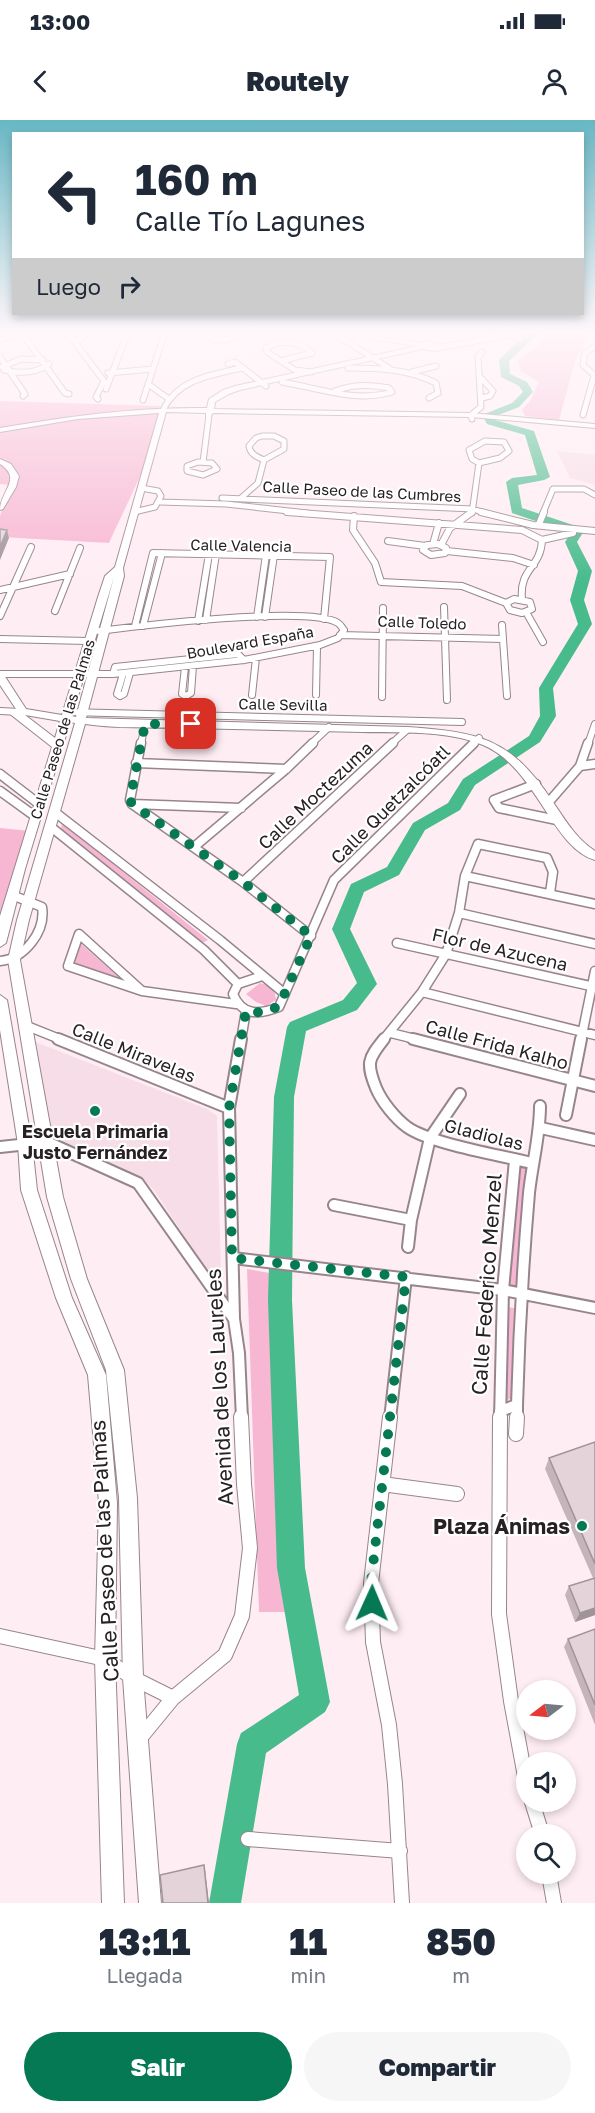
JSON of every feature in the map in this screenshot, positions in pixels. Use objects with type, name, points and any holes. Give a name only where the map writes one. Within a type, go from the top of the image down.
[{"type":"street","points":[[0,430],[78,417],[105,415]]},
{"type":"street","name":"Calle Paseo de las Palmas","points":[[150,1903],[133,1678],[128,1498],[115,1370],[66,1241],[55,1197],[27,1026],[7,960],[54,820],[119,576],[119,568],[162,415]]},
{"type":"street","points":[[203,462],[209,415]]},
{"type":"street","points":[[209,426],[217,415]]},
{"type":"street","points":[[315,415],[476,417],[595,426]]},
{"type":"street","points":[[262,436],[279,437],[285,446],[284,449],[264,460],[251,452],[249,449],[251,442],[262,436]]},
{"type":"street","points":[[495,441],[504,442],[508,446],[509,451],[500,458],[479,463],[472,459],[469,453],[474,446],[495,441]]},
{"type":"street","points":[[264,460],[264,491],[271,504],[265,508]]},
{"type":"street","points":[[0,461],[15,472],[15,481],[0,507]]},
{"type":"street","points":[[203,462],[215,465],[217,469],[203,475],[187,471],[190,464],[203,462]]},
{"type":"street","points":[[441,545],[450,528],[472,514],[479,463]]},
{"type":"street","name":"Calle Paseo de las Cumbres","points":[[134,512],[155,508],[160,499],[158,491],[141,488]]},
{"type":"street","points":[[538,524],[553,489],[584,489],[595,495]]},
{"type":"street","points":[[241,498],[264,491]]},
{"type":"street","name":"Calle Paseo de las Cumbres","points":[[160,499],[241,498],[264,491],[473,509],[498,517],[578,531],[595,531]]},
{"type":"street","name":"Calle Paseo de las Cumbres","points":[[192,500],[522,530],[542,540]]},
{"type":"street","points":[[354,516],[353,530],[375,563],[381,582],[462,586],[506,603],[510,610],[526,612],[533,607],[530,602],[522,600],[514,599],[506,603]]},
{"type":"street","points":[[439,523],[429,545],[423,550],[431,555],[439,555],[447,551],[513,558],[534,565]]},
{"type":"street","points":[[522,600],[521,584],[542,554],[542,540],[578,531]]},
{"type":"street","points":[[388,541],[441,545],[447,551]]},
{"type":"street","points":[[1,612],[31,547]]},
{"type":"street","points":[[55,611],[80,548]]},
{"type":"street","name":"Calle Valencia","points":[[148,574],[152,554],[327,558],[321,619]]},
{"type":"street","points":[[139,626],[150,598],[162,554]]},
{"type":"street","points":[[202,620],[213,555]]},
{"type":"street","points":[[261,617],[270,556]]},
{"type":"street","name":"Calle Paseo de las Palmas","points":[[0,943],[21,857],[58,746],[79,720],[78,675],[89,636],[110,576],[119,568]]},
{"type":"street","points":[[0,590],[70,574]]},
{"type":"street","points":[[139,626],[142,597],[148,574],[156,574]]},
{"type":"street","points":[[142,597],[150,598]]},
{"type":"street","points":[[444,607],[447,700]]},
{"type":"street","points":[[382,697],[383,608]]},
{"type":"street","points":[[526,612],[543,642]]},
{"type":"street","name":"Boulevard España","points":[[0,639],[89,636],[103,630],[127,627],[261,617],[321,619],[337,622],[344,630],[340,635],[317,646],[244,660],[113,674],[0,676]]},
{"type":"street","points":[[127,627],[129,631],[141,631],[229,623],[232,618]]},
{"type":"street","points":[[502,625],[507,696]]},
{"type":"street","name":"Calle Toledo","points":[[340,635],[381,634],[503,639]]},
{"type":"street","points":[[316,695],[317,646]]},
{"type":"street","points":[[113,674],[112,669],[116,667],[238,654],[244,660]]},
{"type":"street","points":[[252,695],[256,658]]},
{"type":"street","points":[[0,676],[19,712]]},
{"type":"street","points":[[0,690],[19,712],[58,746]]},
{"type":"street","points":[[0,711],[79,720],[145,724],[407,730],[445,727],[479,738],[502,750],[536,784],[557,820],[580,848],[595,856]]},
{"type":"street","name":"Calle Sevilla","points":[[79,720],[445,727],[462,722]]},
{"type":"street","points":[[145,724],[136,763],[130,800],[132,804],[243,882],[311,936]]},
{"type":"street","points":[[548,803],[580,766],[595,724]]},
{"type":"street","points":[[194,847],[286,769],[329,727]]},
{"type":"street","name":"Calle Moctezuma","points":[[243,882],[407,730]]},
{"type":"street","name":"Calle Quetzalcóatl","points":[[285,994],[334,880],[479,738]]},
{"type":"street","points":[[136,763],[286,769]]},
{"type":"street","points":[[580,766],[595,764]]},
{"type":"street","points":[[0,774],[39,804]]},
{"type":"street","points":[[536,784],[494,800],[494,804],[499,808],[557,820]]},
{"type":"street","points":[[2,796],[36,817]]},
{"type":"street","points":[[132,804],[241,808]]},
{"type":"street","points":[[54,820],[220,940],[285,994],[279,1006],[264,1013],[246,1011],[236,1004],[142,991],[68,966],[80,934],[142,991]]},
{"type":"street","points":[[54,820],[204,950],[238,984]]},
{"type":"street","points":[[550,893],[553,872],[547,858],[478,844],[465,876],[595,904]]},
{"type":"street","name":"Gladiolas","points":[[465,876],[459,913],[446,954],[423,992],[370,1056],[369,1070],[381,1099],[407,1127],[430,1138],[531,1163]]},
{"type":"street","points":[[12,895],[28,900]]},
{"type":"street","points":[[459,913],[595,944]]},
{"type":"street","points":[[204,950],[220,940]]},
{"type":"street","name":"Flor de Azucena","points":[[397,943],[594,987]]},
{"type":"street","points":[[566,1115],[571,1081],[594,987],[595,971]]},
{"type":"street","points":[[236,1004],[233,994],[238,984],[262,976]]},
{"type":"street","points":[[423,992],[595,1035]]},
{"type":"street","name":"Calle Paseo de las Palmas","points":[[0,1000],[25,1144],[28,1190],[64,1298],[97,1375],[108,1503],[105,1659],[113,1903]]},
{"type":"street","name":"Avenida de los Laureles","points":[[137,1741],[173,1698],[225,1655],[242,1616],[249,1548],[244,1484],[240,1353],[234,1319],[229,1108],[246,1011]]},
{"type":"street","points":[[4,1032],[18,1036],[26,1031],[27,1026]]},
{"type":"street","name":"Calle Miravelas","points":[[27,1026],[229,1108]]},
{"type":"street","name":"Calle Frida Kalho","points":[[391,1033],[595,1086]]},
{"type":"street","points":[[408,1246],[411,1220],[430,1138],[460,1094]]},
{"type":"street","points":[[540,1106],[542,1128],[595,1140]]},
{"type":"street","name":"Calle Federico Menzel","points":[[516,1434],[520,1293],[531,1163],[542,1128]]},
{"type":"street","points":[[0,1147],[47,1142],[138,1183],[234,1319]]},
{"type":"street","name":"Calle Federico Menzel","points":[[516,1160],[503,1290],[499,1614],[520,1752]]},
{"type":"street","points":[[334,1205],[411,1220]]},
{"type":"street","points":[[232,1258],[503,1290],[595,1308]]},
{"type":"street","points":[[402,1903],[389,1725],[373,1642],[371,1583],[406,1277]]},
{"type":"street","name":"Calle Federico Menzel","points":[[500,1411],[517,1404]]},
{"type":"street","points":[[382,1484],[457,1494]]},
{"type":"street","points":[[0,1636],[105,1659],[133,1678],[173,1698]]},
{"type":"street","points":[[248,1839],[400,1851]]},
{"type":"street","points":[[551,1884],[554,1903]]},
{"type":"shaded area","points":[[0,415],[159,415],[148,457],[109,543],[0,537],[0,516],[10,485],[0,484]]},
{"type":"shaded area","points":[[525,415],[560,415],[559,420]]},
{"type":"shaded area","points":[[557,451],[595,455],[595,485],[570,478]]},
{"type":"shaded area","points":[[62,823],[208,940],[202,943],[61,829]]},
{"type":"shaded area","points":[[0,828],[29,831],[0,915]]},
{"type":"shaded area","points":[[80,943],[123,981],[72,963]]},
{"type":"shaded area","points":[[260,983],[271,988],[275,996],[276,1000],[266,1006],[246,994]]},
{"type":"shaded area","points":[[33,1041],[207,1109],[217,1116],[221,1275],[210,1275],[154,1190],[143,1179],[51,1137]]},
{"type":"shaded area","points":[[521,1164],[527,1165],[516,1290],[509,1287]]},
{"type":"shaded area","points":[[247,1269],[275,1274],[289,1612],[259,1612]]},
{"type":"shaded area","points":[[507,1307],[514,1308],[512,1398],[503,1402]]},
{"type":"building","points":[[0,529],[7,530],[0,547]]},
{"type":"building","name":"Plaza Ánimas","points":[[595,1442],[595,1564],[549,1458]]},
{"type":"building","points":[[595,1578],[595,1608],[580,1613],[569,1586]]},
{"type":"building","points":[[595,1629],[595,1705],[568,1639]]},
{"type":"building","points":[[204,1865],[208,1903],[163,1903],[160,1875]]},
{"type":"waterway","points":[[225,1903],[252,1744],[315,1702],[291,1568],[280,1300],[284,1097],[297,1027],[350,1005],[367,984],[341,929],[357,888],[393,871],[419,827],[454,806],[469,782],[535,739],[548,716],[546,688],[585,624],[577,600],[585,571],[571,542],[578,531],[516,510],[512,482],[544,477],[530,433],[491,422],[487,415]]},
{"type":"place","name":"Escuela Primaria Justo Fernández","points":[[95,1111]]},
{"type":"place","name":"Plaza Ánimas","points":[[582,1526]]},
{"type":"route","points":[[191,724],[145,724],[136,763],[130,800],[132,804],[243,882],[311,936],[279,1006],[264,1013],[246,1011],[229,1108],[232,1258],[288,1266],[406,1277],[371,1583],[372,1603]]}]
